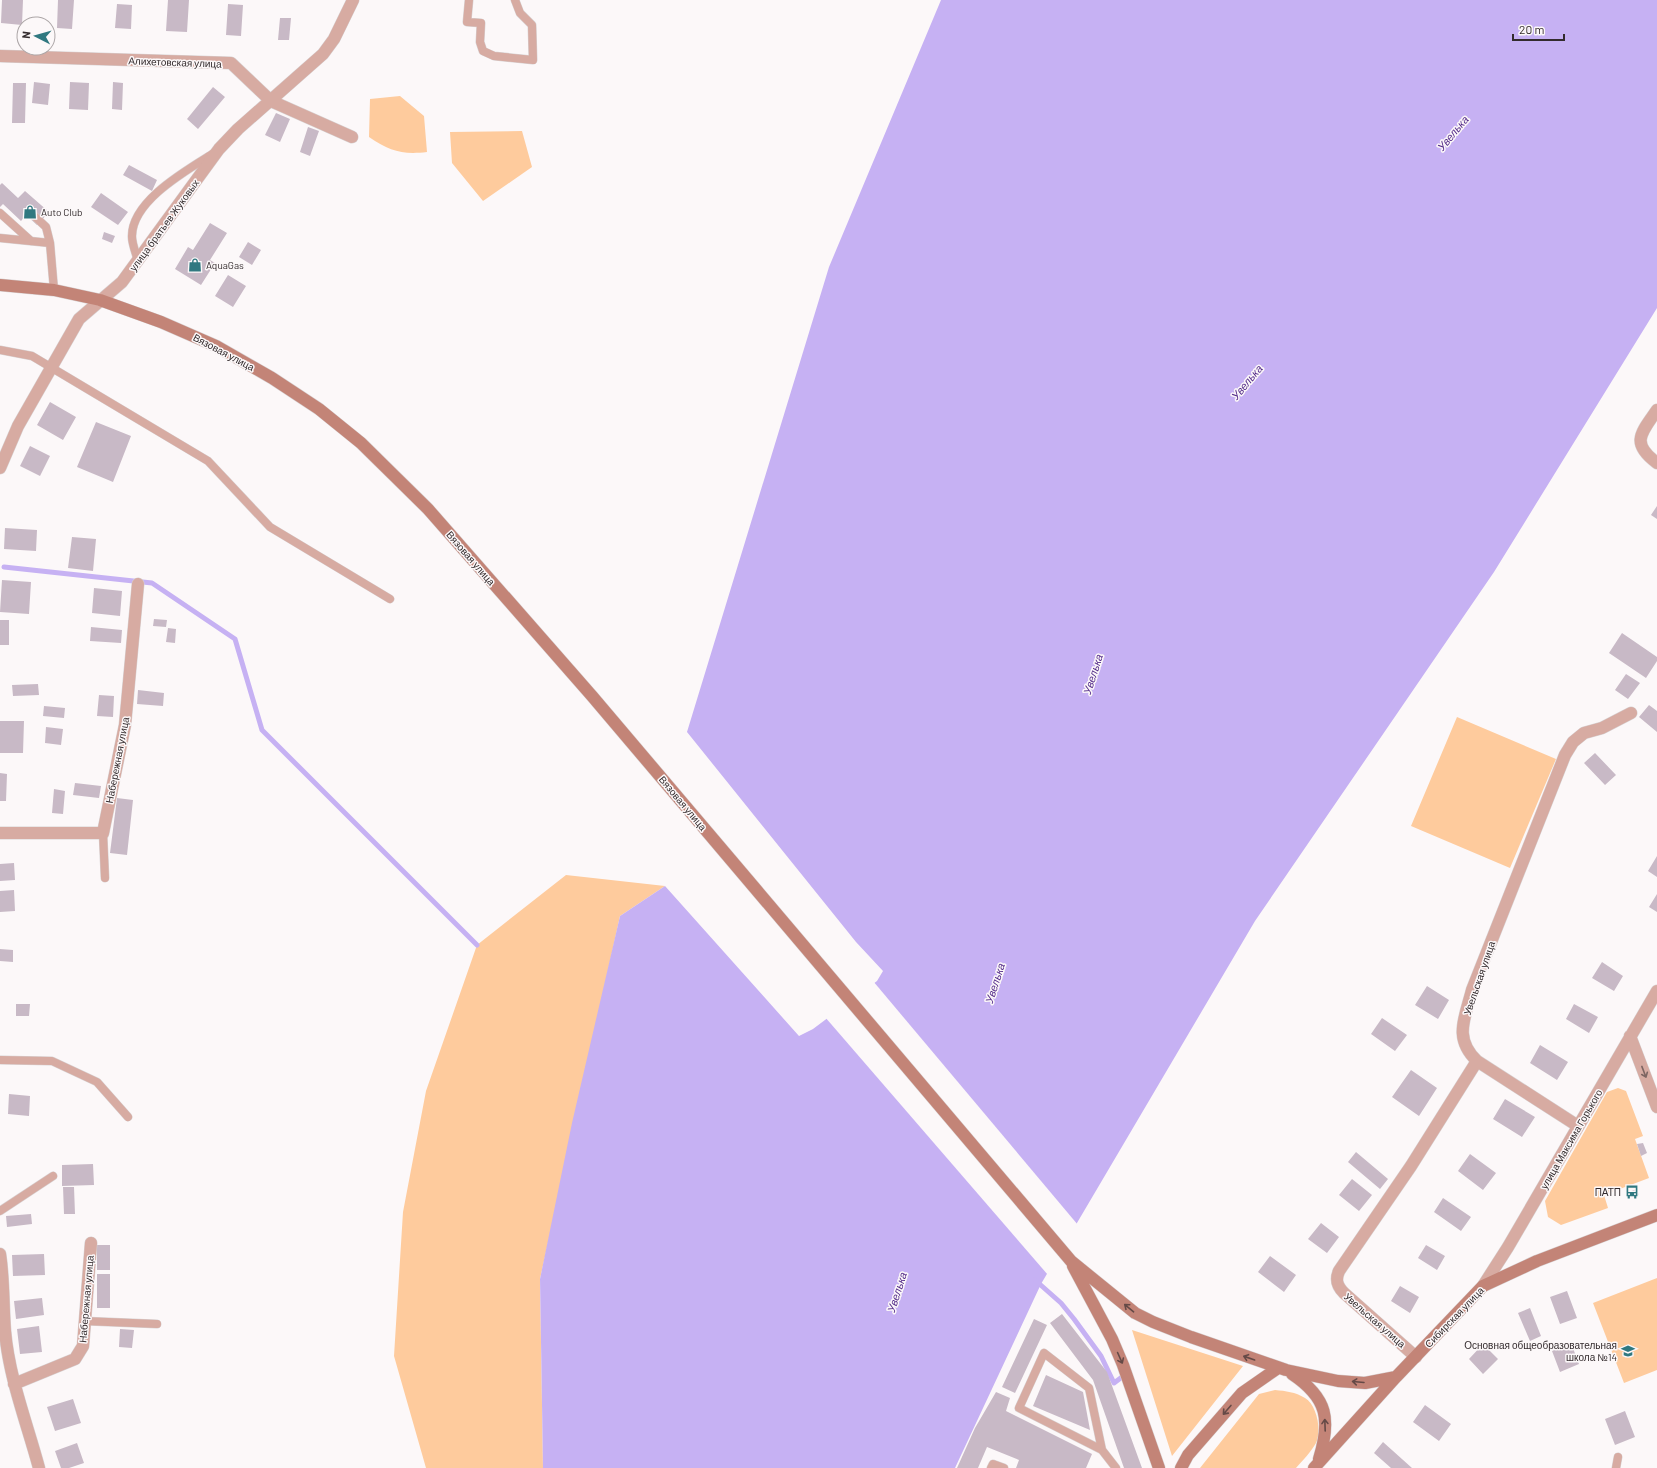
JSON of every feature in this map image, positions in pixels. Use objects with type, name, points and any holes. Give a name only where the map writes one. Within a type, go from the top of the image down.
[{"type":"street","name":"улица братьев Жуковых","points":[[0,468],[18,426],[79,319],[122,282],[219,149],[238,129],[323,54],[334,39],[353,0]]},
{"type":"street","name":"Алихетовская улица","points":[[0,56],[231,63],[271,101],[352,137]]},
{"type":"street","name":"Вязовая улица","points":[[0,284],[54,290],[100,300],[161,322],[216,346],[272,378],[319,409],[361,443],[433,515],[592,696],[1071,1261]]},
{"type":"street","points":[[1657,410],[1644,429],[1641,437],[1641,446],[1646,454],[1657,463]]},
{"type":"street","name":"Набережная улица","points":[[103,833],[125,725],[138,584]]},
{"type":"street","name":"Увельская улица","points":[[1416,1357],[1339,1288],[1337,1276],[1339,1270],[1411,1166],[1477,1061],[1468,1053],[1462,1036],[1462,1027],[1472,990],[1565,755],[1573,742],[1584,733],[1602,728],[1631,713]]},
{"type":"street","points":[[0,833],[103,833]]},
{"type":"street","name":"улица Максима Горького","points":[[1484,1286],[1657,991]]},
{"type":"street","points":[[1630,1036],[1657,1107]]},
{"type":"street","points":[[1477,1061],[1578,1126]]},
{"type":"street","name":"Сибирская улица","points":[[1316,1466],[1396,1377],[1484,1286],[1537,1261],[1657,1215]]},
{"type":"street","name":"Набережная улица","points":[[14,1384],[75,1359],[84,1346],[84,1322],[90,1243]]},
{"type":"street","points":[[0,1254],[4,1274],[5,1331],[14,1384],[39,1468]]},
{"type":"street","points":[[1071,1261],[1135,1313],[1191,1337],[1282,1369],[1338,1381],[1365,1383],[1396,1377]]},
{"type":"street","points":[[1071,1261],[1112,1339],[1123,1365],[1159,1468]]},
{"type":"street","points":[[1282,1369],[1305,1383],[1317,1396],[1323,1408],[1326,1423],[1325,1440],[1316,1466]]},
{"type":"street","points":[[1181,1468],[1188,1455],[1242,1393],[1282,1369]]},
{"type":"lane","points":[[469,0],[467,22],[481,23],[480,42],[483,51],[494,56],[533,60],[532,25],[520,13],[515,0]]},
{"type":"lane","points":[[138,261],[132,236],[136,219],[147,202],[178,175],[219,149]]},
{"type":"lane","points":[[30,212],[46,227],[50,243],[54,290]]},
{"type":"lane","points":[[0,213],[31,241]]},
{"type":"lane","points":[[1,237],[50,243]]},
{"type":"lane","points":[[0,350],[32,356],[208,461],[270,527],[390,599]]},
{"type":"lane","points":[[103,833],[105,878]]},
{"type":"lane","points":[[0,1060],[52,1061],[96,1082],[128,1117]]},
{"type":"lane","points":[[0,1211],[53,1176]]},
{"type":"lane","points":[[84,1322],[157,1324]]},
{"type":"lane","points":[[1102,1450],[1019,1408],[1044,1353],[1089,1388],[1102,1450],[1111,1466]]},
{"type":"lane","points":[[1616,1468],[1618,1457]]},
{"type":"lane","points":[[991,1468],[993,1464],[1004,1468]]},
{"type":"shaded area","points":[[400,96],[424,116],[427,152],[410,153],[396,151],[383,146],[369,137],[370,99]]},
{"type":"shaded area","points":[[522,131],[532,167],[483,201],[452,163],[450,132]]},
{"type":"shaded area","points":[[1457,717],[1556,759],[1510,868],[1411,826]]},
{"type":"shaded area","points":[[566,875],[665,886],[620,916],[540,1279],[543,1468],[426,1468],[394,1356],[403,1212],[426,1091],[477,945]]},
{"type":"shaded area","points":[[1618,1088],[1626,1091],[1643,1136],[1635,1139],[1649,1178],[1604,1195],[1608,1208],[1561,1225],[1548,1217],[1545,1201],[1607,1092]]},
{"type":"shaded area","points":[[1657,1278],[1657,1370],[1624,1383],[1593,1303]]},
{"type":"shaded area","points":[[1132,1330],[1243,1366],[1172,1456]]},
{"type":"shaded area","points":[[1275,1390],[1298,1394],[1305,1398],[1313,1406],[1317,1419],[1318,1438],[1316,1443],[1296,1468],[1200,1468],[1259,1394]]},
{"type":"water","name":"Увелька","points":[[941,0],[1657,0],[1657,308],[1494,572],[1255,921],[1041,1284],[955,1468],[543,1468],[540,1279],[572,1123],[620,916],[665,886],[799,1036],[813,1029],[877,981],[883,971],[856,942],[687,732],[829,267]]},
{"type":"pier","points":[[873,981],[1078,1225],[1048,1275],[825,1017]]},
{"type":"building","points":[[2,0],[23,0],[22,16],[16,16],[16,24],[1,23]]},
{"type":"building","points":[[58,0],[74,0],[72,29],[57,28]]},
{"type":"building","points":[[168,0],[189,0],[187,32],[166,31]]},
{"type":"building","points":[[117,4],[132,5],[131,29],[115,28]]},
{"type":"building","points":[[228,4],[243,5],[241,36],[226,35]]},
{"type":"building","points":[[280,18],[291,18],[289,40],[278,40]]},
{"type":"building","points":[[34,82],[50,84],[48,105],[32,103]]},
{"type":"building","points":[[70,82],[89,83],[88,110],[69,109]]},
{"type":"building","points":[[113,82],[123,83],[122,110],[112,109]]},
{"type":"building","points":[[13,83],[26,83],[25,123],[12,123]]},
{"type":"building","points":[[213,87],[225,97],[198,129],[187,119]]},
{"type":"building","points":[[276,113],[290,119],[280,142],[265,135]]},
{"type":"building","points":[[308,127],[319,131],[310,156],[300,152]]},
{"type":"building","points":[[129,165],[157,180],[152,191],[123,175]]},
{"type":"building","points":[[2,183],[18,198],[25,191],[49,212],[37,225],[26,215],[21,221],[3,204],[0,207],[0,185]]},
{"type":"building","points":[[101,193],[128,212],[118,225],[91,207]]},
{"type":"building","points":[[210,223],[227,233],[210,260],[215,263],[201,285],[175,269],[188,247],[193,250]]},
{"type":"building","points":[[104,232],[115,236],[112,243],[102,239]]},
{"type":"building","points":[[248,242],[261,250],[252,265],[239,257]]},
{"type":"building","points":[[228,275],[246,286],[233,307],[215,296]]},
{"type":"building","points":[[50,402],[76,417],[63,440],[37,425]]},
{"type":"building","points":[[96,422],[131,436],[113,482],[77,467]]},
{"type":"building","points":[[30,446],[50,456],[40,476],[20,466]]},
{"type":"building","points":[[1657,506],[1657,519],[1651,515]]},
{"type":"building","points":[[5,528],[37,530],[36,551],[4,549]]},
{"type":"building","points":[[72,537],[96,539],[93,571],[68,568]]},
{"type":"building","points":[[2,580],[31,582],[29,614],[0,612]]},
{"type":"building","points":[[94,588],[122,591],[120,616],[92,613]]},
{"type":"building","points":[[154,619],[167,620],[166,627],[153,626]]},
{"type":"building","points":[[0,620],[9,620],[9,645],[0,645]]},
{"type":"building","points":[[91,627],[122,630],[121,643],[90,641]]},
{"type":"building","points":[[168,628],[176,629],[175,643],[166,642]]},
{"type":"building","points":[[1622,633],[1657,657],[1657,661],[1646,678],[1609,653]]},
{"type":"building","points":[[1626,674],[1640,683],[1628,699],[1615,690]]},
{"type":"building","points":[[38,684],[39,695],[13,696],[12,685]]},
{"type":"building","points":[[138,690],[164,693],[163,706],[137,704]]},
{"type":"building","points":[[99,695],[114,696],[113,717],[97,716]]},
{"type":"building","points":[[1649,705],[1657,711],[1657,732],[1639,717]]},
{"type":"building","points":[[44,706],[65,708],[64,718],[43,716]]},
{"type":"building","points":[[0,721],[24,721],[23,753],[0,753]]},
{"type":"building","points":[[46,727],[63,729],[61,745],[45,743]]},
{"type":"building","points":[[1595,753],[1616,775],[1605,785],[1584,763]]},
{"type":"building","points":[[0,773],[7,774],[6,801],[0,801]]},
{"type":"building","points":[[75,783],[101,786],[99,798],[73,795]]},
{"type":"building","points":[[54,789],[65,791],[63,814],[52,813]]},
{"type":"building","points":[[117,798],[133,800],[127,855],[110,853]]},
{"type":"building","points":[[1657,856],[1657,877],[1648,871]]},
{"type":"building","points":[[14,863],[15,880],[0,881],[0,864]]},
{"type":"building","points":[[14,890],[15,911],[0,912],[0,891]]},
{"type":"building","points":[[1657,894],[1657,912],[1649,907]]},
{"type":"building","points":[[0,949],[13,950],[13,962],[0,961]]},
{"type":"building","points":[[1602,962],[1623,976],[1614,991],[1592,978]]},
{"type":"building","points":[[1427,986],[1449,1000],[1438,1019],[1415,1005]]},
{"type":"building","points":[[16,1004],[30,1004],[29,1016],[16,1016]]},
{"type":"building","points":[[1574,1004],[1598,1017],[1589,1033],[1566,1019]]},
{"type":"building","points":[[1382,1018],[1407,1035],[1395,1051],[1371,1034]]},
{"type":"building","points":[[1540,1045],[1568,1062],[1557,1080],[1530,1063]]},
{"type":"building","points":[[1411,1070],[1437,1088],[1419,1116],[1392,1097]]},
{"type":"building","points":[[9,1094],[30,1096],[29,1116],[8,1114]]},
{"type":"building","points":[[1505,1099],[1535,1117],[1522,1137],[1493,1119]]},
{"type":"building","points":[[1643,1143],[1647,1153],[1641,1156],[1637,1144]]},
{"type":"building","points":[[1356,1152],[1388,1179],[1380,1189],[1348,1162]]},
{"type":"building","points":[[1470,1154],[1496,1173],[1483,1190],[1458,1171]]},
{"type":"building","points":[[93,1164],[94,1185],[62,1186],[62,1165]]},
{"type":"building","points":[[1352,1179],[1372,1195],[1359,1211],[1339,1195]]},
{"type":"building","points":[[63,1187],[74,1187],[75,1214],[64,1214]]},
{"type":"building","points":[[1637,1189],[1639,1195],[1628,1198],[1626,1193]]},
{"type":"building","points":[[1443,1198],[1471,1217],[1461,1231],[1434,1212]]},
{"type":"building","points":[[31,1214],[32,1224],[7,1227],[6,1216]]},
{"type":"building","points":[[1321,1223],[1339,1237],[1327,1253],[1308,1239]]},
{"type":"building","points":[[97,1245],[110,1245],[110,1270],[97,1270]]},
{"type":"building","points":[[1426,1245],[1445,1256],[1437,1270],[1418,1258]]},
{"type":"building","points":[[44,1254],[45,1275],[13,1276],[12,1255]]},
{"type":"building","points":[[1270,1256],[1296,1275],[1284,1292],[1258,1272]]},
{"type":"building","points":[[97,1274],[110,1274],[110,1308],[97,1308]]},
{"type":"building","points":[[1400,1286],[1419,1297],[1410,1313],[1391,1301]]},
{"type":"building","points":[[1567,1291],[1577,1318],[1560,1324],[1550,1297]]},
{"type":"building","points":[[42,1298],[44,1315],[16,1319],[14,1301]]},
{"type":"building","points":[[1530,1308],[1541,1336],[1530,1341],[1518,1313]]},
{"type":"building","points":[[1062,1314],[1107,1372],[1142,1468],[1124,1468],[1093,1380],[1050,1323]]},
{"type":"building","points":[[1034,1319],[1047,1325],[1015,1393],[1002,1387]]},
{"type":"building","points":[[39,1326],[42,1352],[20,1354],[17,1329]]},
{"type":"building","points":[[120,1329],[134,1330],[132,1348],[119,1347]]},
{"type":"building","points":[[1571,1343],[1579,1364],[1560,1372],[1552,1351]]},
{"type":"building","points":[[1483,1344],[1498,1359],[1483,1374],[1469,1359]]},
{"type":"building","points":[[1046,1375],[1083,1392],[1090,1430],[1033,1406]]},
{"type":"building","points":[[996,1392],[1010,1398],[1006,1411],[1092,1454],[1086,1468],[1016,1468],[1019,1460],[987,1447],[978,1468],[957,1468],[975,1428]]},
{"type":"building","points":[[73,1399],[81,1423],[55,1431],[47,1407]]},
{"type":"building","points":[[1425,1405],[1451,1424],[1439,1441],[1413,1422]]},
{"type":"building","points":[[1625,1411],[1635,1437],[1615,1445],[1605,1419]]},
{"type":"building","points":[[1383,1442],[1412,1468],[1391,1468],[1374,1453]]},
{"type":"building","points":[[77,1443],[84,1463],[69,1468],[61,1468],[55,1451]]},
{"type":"waterway","points":[[4,567],[152,583],[235,639],[262,730],[477,945]]},
{"type":"waterway","points":[[1035,1280],[1061,1303],[1074,1319],[1101,1356],[1114,1383],[1122,1377]]},
{"type":"place","name":"Auto Club","points":[[30,212]]},
{"type":"place","name":"AquaGas","points":[[195,265]]},
{"type":"place","name":"ПАТП","points":[[1632,1192]]},
{"type":"place","name":"Основная общеобразовательная школа №14","points":[[1628,1351]]}]
